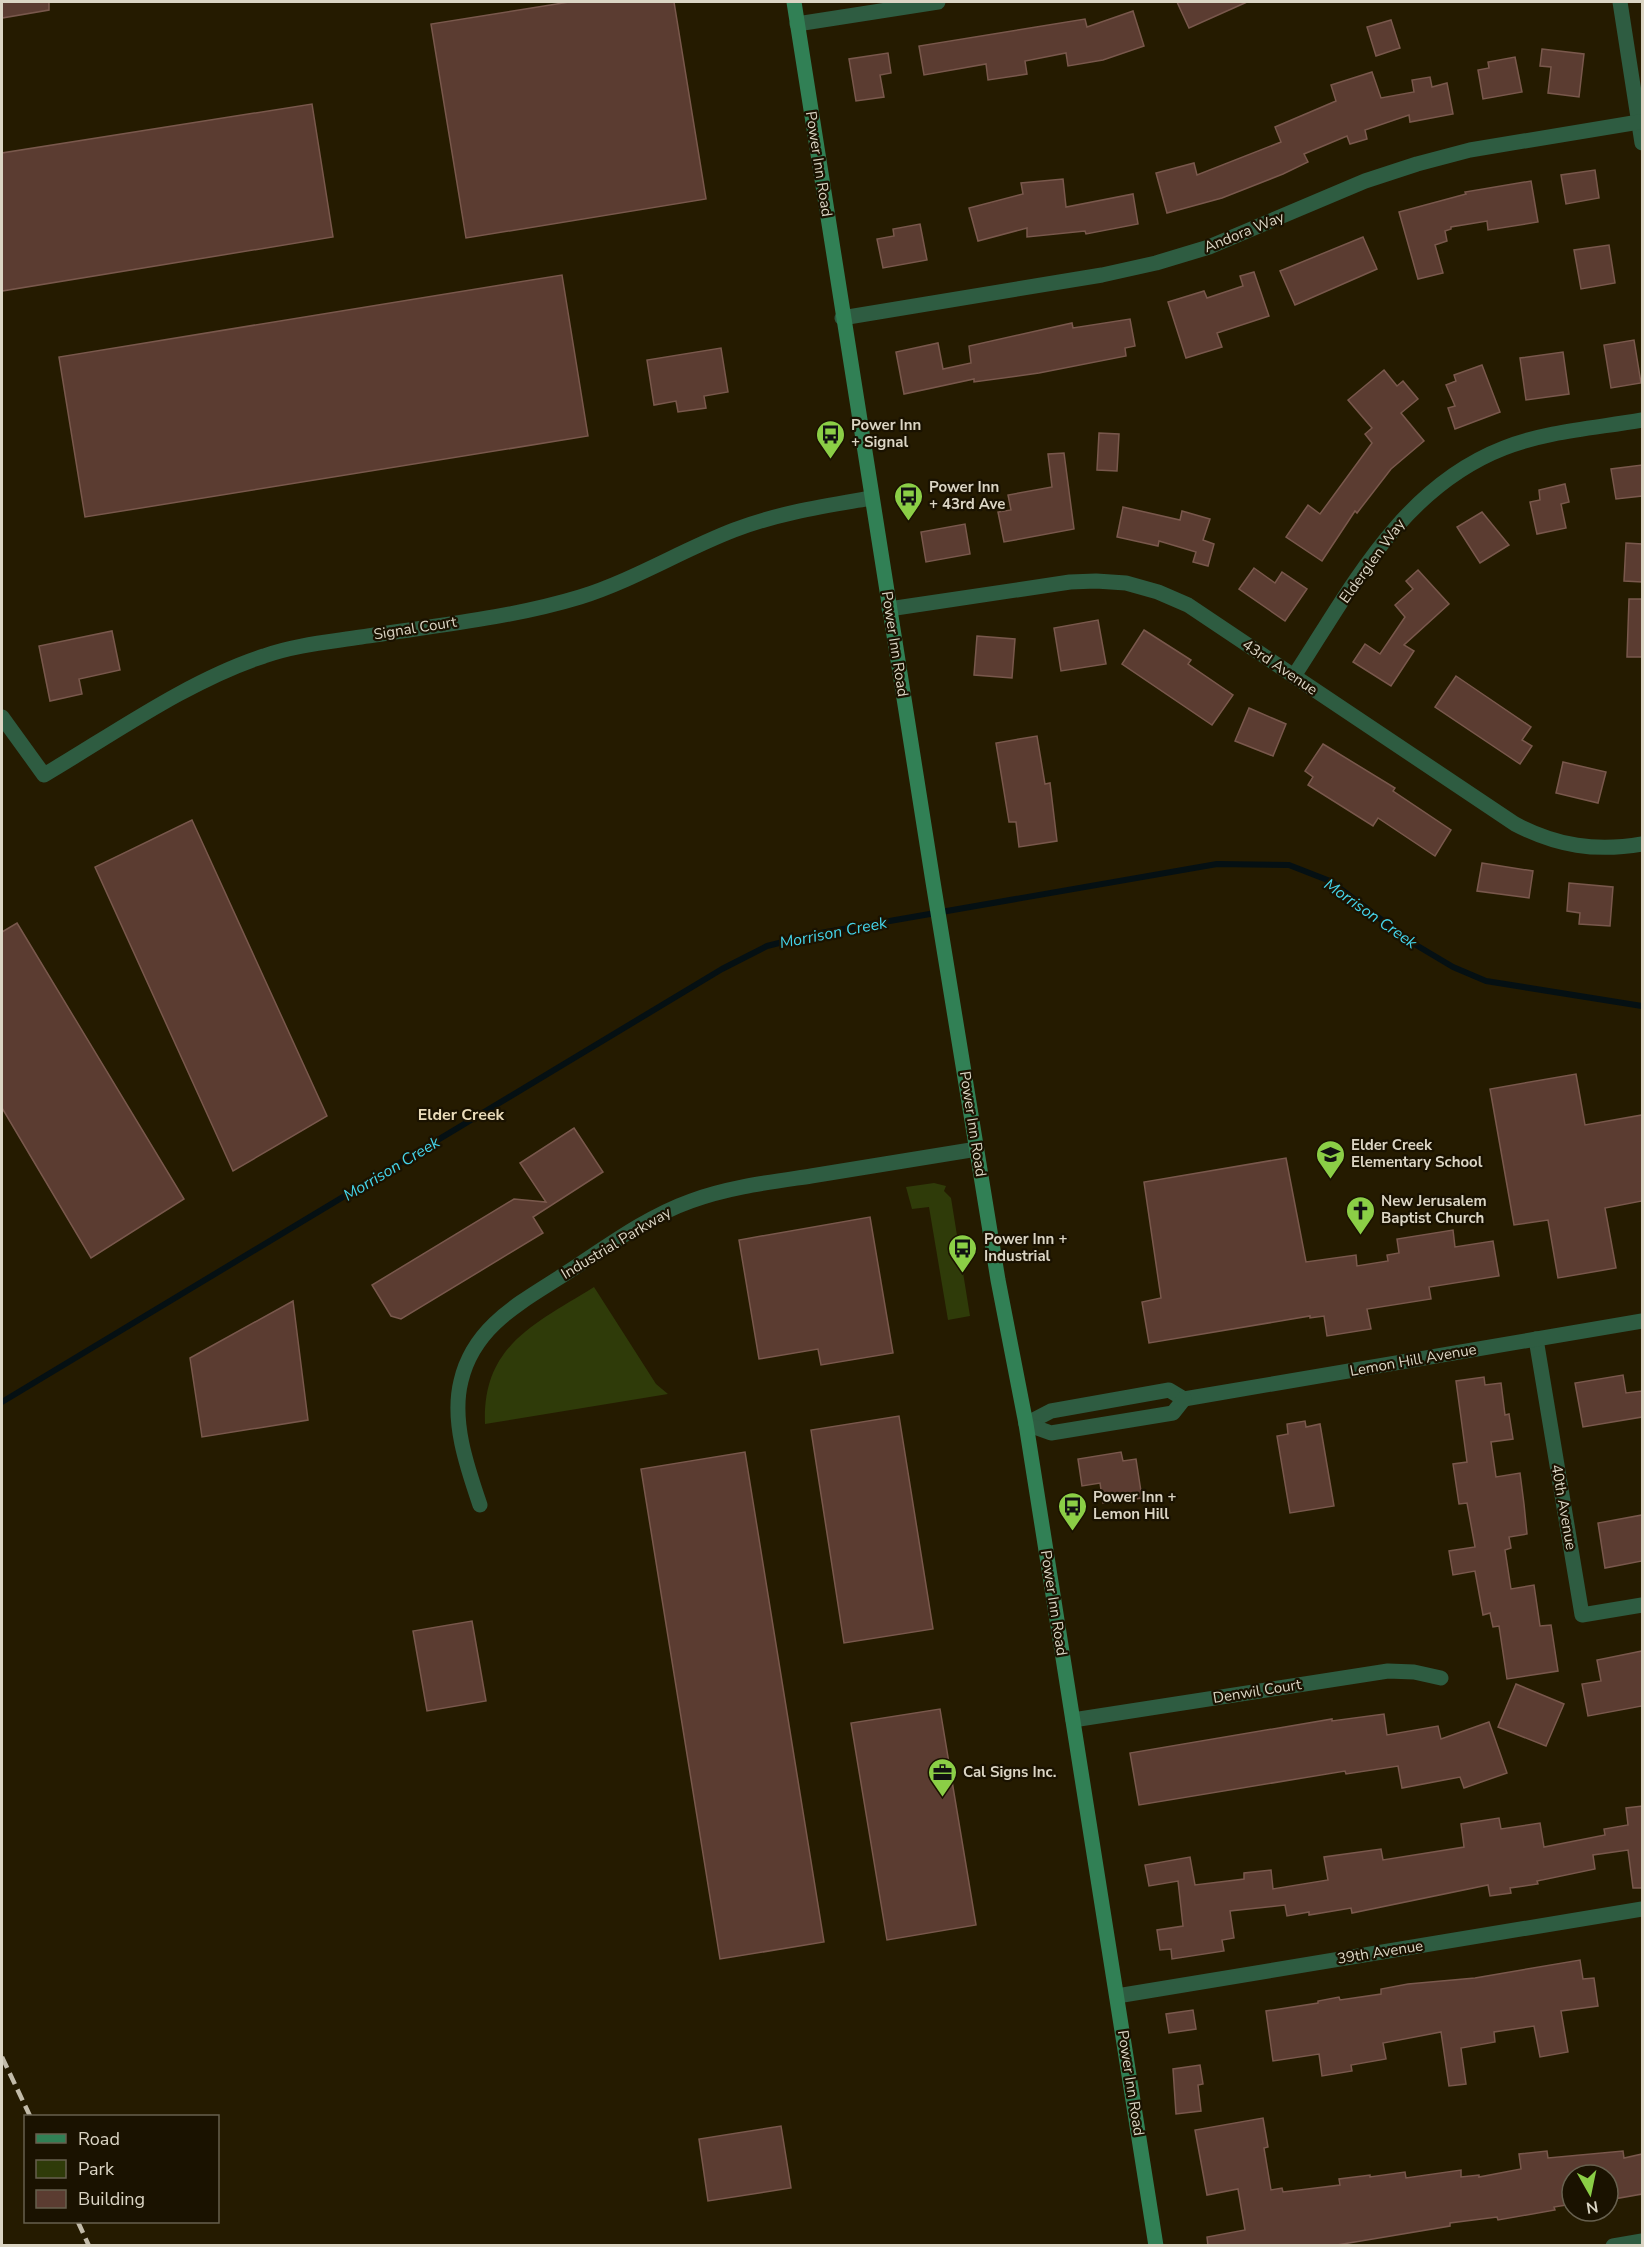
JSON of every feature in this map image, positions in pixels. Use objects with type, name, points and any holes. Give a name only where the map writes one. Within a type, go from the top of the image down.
[{"type":"main road","name":"Power Inn Road","points":[[794,2],[871,498],[977,1149],[1026,1424],[1156,2246]]},
{"type":"street","points":[[797,24],[938,2]]},
{"type":"street","points":[[1620,2],[1642,143]]},
{"type":"street","name":"Andora Way","points":[[842,318],[1102,275],[1156,263],[1209,248],[1365,181],[1418,164],[1470,150],[1639,122]]},
{"type":"street","name":"Elderglen Way","points":[[1294,676],[1397,523],[1427,493],[1454,474],[1504,448],[1539,437],[1642,420]]},
{"type":"street","name":"Signal Court","points":[[2,717],[44,775],[194,687],[264,656],[300,646],[448,624],[579,597],[625,581],[682,552],[736,530],[792,513],[871,498]]},
{"type":"street","name":"43rd Avenue","points":[[889,609],[1070,582],[1126,583],[1158,592],[1188,606],[1536,835],[1586,848],[1616,849],[1642,844]]},
{"type":"street","name":"Industrial Parkway","points":[[480,1505],[457,1415],[458,1394],[467,1361],[478,1341],[495,1320],[660,1214],[692,1201],[744,1187],[977,1149]]},
{"type":"street","name":"Lemon Hill Avenue","points":[[1026,1424],[1051,1411],[1169,1390],[1184,1399],[1642,1321]]},
{"type":"street","name":"40th Avenue","points":[[1536,1339],[1582,1615],[1642,1605]]},
{"type":"street","name":"Lemon Hill Avenue","points":[[1026,1424],[1051,1433],[1173,1413],[1184,1399]]},
{"type":"street","name":"Denwil Court","points":[[1073,1720],[1388,1671],[1414,1672],[1441,1678]]},
{"type":"street","name":"39th Avenue","points":[[1117,1996],[1642,1909]]},
{"type":"street","points":[[1613,2246],[1642,2241]]},
{"type":"green space","points":[[934,1183],[946,1186],[944,1191],[951,1198],[970,1316],[948,1320],[929,1207],[912,1209],[906,1187]]},
{"type":"green space","points":[[594,1287],[656,1384],[668,1394],[485,1424],[486,1397],[492,1374],[503,1356],[516,1340],[533,1326]]},
{"type":"building","points":[[2,2],[49,2],[49,10],[2,18]]},
{"type":"building","points":[[569,2],[674,2],[706,199],[466,238],[431,24]]},
{"type":"building","points":[[1177,2],[1247,2],[1189,28]]},
{"type":"building","points":[[1133,11],[1144,46],[1103,60],[1068,66],[1066,53],[1025,61],[1027,74],[988,80],[986,64],[924,75],[919,46],[1085,19],[1087,27]]},
{"type":"building","points":[[1391,20],[1400,48],[1376,56],[1367,27]]},
{"type":"building","points":[[1542,49],[1584,54],[1579,97],[1548,93],[1551,67],[1540,66]]},
{"type":"building","points":[[888,53],[891,73],[880,75],[884,97],[856,101],[849,59]]},
{"type":"building","points":[[1515,57],[1522,92],[1483,99],[1478,70],[1489,68],[1488,62]]},
{"type":"building","points":[[1372,72],[1381,98],[1414,92],[1412,80],[1430,77],[1432,87],[1447,83],[1453,114],[1410,122],[1409,115],[1365,130],[1367,139],[1350,144],[1347,136],[1304,154],[1308,162],[1283,174],[1222,198],[1167,213],[1156,173],[1194,163],[1197,175],[1281,142],[1275,127],[1336,101],[1331,85]]},
{"type":"building","points":[[312,104],[333,237],[2,291],[2,153]]},
{"type":"building","points":[[1595,170],[1599,198],[1566,204],[1561,175]]},
{"type":"building","points":[[1063,179],[1066,207],[1133,194],[1138,224],[1086,234],[1085,231],[1027,237],[1027,228],[978,241],[969,208],[1023,194],[1021,183]]},
{"type":"building","points":[[1531,181],[1538,222],[1488,230],[1487,221],[1451,227],[1445,231],[1447,241],[1435,245],[1443,273],[1418,279],[1399,212],[1466,194],[1465,192]]},
{"type":"building","points":[[920,224],[927,260],[883,268],[877,239],[894,236],[893,229]]},
{"type":"building","points":[[1363,237],[1377,269],[1295,305],[1280,271]]},
{"type":"building","points":[[1609,245],[1615,283],[1581,289],[1574,250]]},
{"type":"building","points":[[1254,272],[1269,316],[1217,333],[1222,347],[1186,358],[1168,302],[1204,291],[1207,298],[1243,286],[1240,276]]},
{"type":"building","points":[[562,275],[588,436],[85,517],[59,357]]},
{"type":"building","points":[[1130,319],[1135,346],[1125,348],[1126,356],[1039,373],[974,382],[974,379],[904,394],[896,352],[938,343],[943,369],[971,363],[969,346],[1072,323],[1073,328]]},
{"type":"building","points":[[1634,340],[1641,383],[1611,388],[1604,345]]},
{"type":"building","points":[[721,348],[728,392],[704,396],[706,408],[678,412],[676,401],[654,405],[647,360]]},
{"type":"building","points":[[1563,352],[1569,394],[1526,400],[1520,358]]},
{"type":"building","points":[[1482,365],[1500,412],[1455,429],[1448,408],[1455,406],[1446,385],[1456,381],[1454,375]]},
{"type":"building","points":[[1384,370],[1397,386],[1403,381],[1418,399],[1401,413],[1424,441],[1391,469],[1357,513],[1355,511],[1322,561],[1286,537],[1308,505],[1320,514],[1372,443],[1365,434],[1372,428],[1348,400]]},
{"type":"building","points":[[1099,433],[1119,434],[1117,471],[1097,470]]},
{"type":"building","points":[[1064,453],[1074,529],[1004,542],[998,512],[1011,510],[1008,495],[1052,487],[1048,454]]},
{"type":"building","points":[[1642,465],[1642,496],[1616,499],[1611,469]]},
{"type":"building","points":[[1565,484],[1569,502],[1561,504],[1566,528],[1537,534],[1530,502],[1540,500],[1539,490]]},
{"type":"building","points":[[1123,507],[1180,520],[1182,511],[1210,519],[1203,540],[1214,544],[1208,566],[1193,562],[1196,552],[1159,541],[1158,546],[1117,537]]},
{"type":"building","points":[[1482,512],[1509,545],[1480,563],[1457,527]]},
{"type":"building","points":[[965,524],[970,554],[926,562],[921,532]]},
{"type":"building","points":[[1626,543],[1642,544],[1642,582],[1624,581]]},
{"type":"building","points":[[1254,568],[1275,583],[1282,572],[1307,589],[1285,621],[1239,589]]},
{"type":"building","points":[[1418,570],[1449,604],[1404,645],[1414,651],[1391,686],[1353,662],[1365,644],[1380,654],[1405,617],[1395,605],[1413,589],[1406,581]]},
{"type":"building","points":[[1629,599],[1642,599],[1642,657],[1627,657]]},
{"type":"building","points":[[1098,620],[1106,664],[1061,671],[1054,628]]},
{"type":"building","points":[[1144,630],[1191,660],[1188,664],[1233,695],[1212,725],[1122,664]]},
{"type":"building","points":[[112,631],[120,670],[79,679],[82,694],[50,701],[39,646]]},
{"type":"building","points":[[977,636],[1015,639],[1012,678],[974,675]]},
{"type":"building","points":[[1456,676],[1531,727],[1522,740],[1532,746],[1520,764],[1435,707]]},
{"type":"building","points":[[1249,708],[1286,724],[1273,756],[1235,741]]},
{"type":"building","points":[[1037,736],[1045,784],[1050,783],[1057,841],[1019,847],[1016,822],[1009,822],[996,743]]},
{"type":"building","points":[[1323,744],[1395,788],[1393,791],[1451,830],[1435,856],[1378,818],[1373,826],[1308,785],[1313,777],[1305,771]]},
{"type":"building","points":[[1563,762],[1606,772],[1598,803],[1556,793]]},
{"type":"building","points":[[192,820],[327,1116],[233,1171],[95,867]]},
{"type":"building","points":[[1482,863],[1533,871],[1529,898],[1477,891]]},
{"type":"building","points":[[1569,883],[1613,887],[1610,926],[1579,924],[1580,913],[1567,911]]},
{"type":"building","points":[[17,923],[184,1199],[91,1258],[2,1108],[2,932]]},
{"type":"building","points":[[1576,1074],[1585,1125],[1642,1115],[1642,1201],[1605,1208],[1616,1268],[1558,1278],[1548,1220],[1514,1225],[1490,1089]]},
{"type":"building","points":[[574,1128],[603,1172],[533,1217],[543,1233],[401,1319],[391,1316],[372,1285],[514,1199],[546,1202],[520,1163]]},
{"type":"building","points":[[1286,1158],[1306,1262],[1356,1255],[1357,1266],[1388,1261],[1387,1255],[1399,1253],[1397,1239],[1453,1230],[1455,1247],[1493,1241],[1499,1276],[1429,1287],[1431,1299],[1367,1309],[1371,1329],[1327,1336],[1324,1316],[1310,1318],[1310,1316],[1149,1343],[1142,1302],[1161,1298],[1144,1182]]},
{"type":"building","points":[[870,1217],[893,1353],[821,1365],[818,1349],[759,1359],[739,1240]]},
{"type":"building","points":[[293,1301],[308,1420],[202,1437],[190,1358]]},
{"type":"building","points":[[1623,1375],[1626,1393],[1642,1391],[1642,1417],[1583,1427],[1575,1383]]},
{"type":"building","points":[[1484,1377],[1485,1385],[1501,1383],[1505,1415],[1509,1414],[1513,1439],[1491,1442],[1496,1477],[1520,1473],[1524,1504],[1527,1534],[1509,1537],[1511,1548],[1505,1550],[1511,1589],[1534,1585],[1540,1626],[1551,1625],[1558,1671],[1507,1679],[1499,1626],[1493,1627],[1490,1613],[1483,1615],[1475,1571],[1453,1575],[1449,1551],[1475,1547],[1467,1503],[1459,1504],[1453,1464],[1467,1462],[1456,1381]]},
{"type":"building","points":[[899,1416],[933,1629],[844,1643],[811,1430]]},
{"type":"building","points":[[1305,1421],[1306,1427],[1320,1424],[1334,1506],[1290,1513],[1277,1436],[1288,1434],[1287,1424]]},
{"type":"building","points":[[745,1452],[824,1942],[720,1959],[641,1469]]},
{"type":"building","points":[[1121,1452],[1123,1461],[1136,1459],[1142,1498],[1103,1503],[1100,1483],[1082,1486],[1078,1459]]},
{"type":"building","points":[[1642,1515],[1642,1561],[1605,1568],[1598,1523]]},
{"type":"building","points":[[472,1621],[486,1701],[427,1711],[413,1631]]},
{"type":"building","points":[[1642,1651],[1642,1706],[1588,1716],[1582,1684],[1601,1681],[1597,1660]]},
{"type":"building","points":[[1516,1684],[1564,1704],[1546,1746],[1498,1727]]},
{"type":"building","points":[[940,1709],[976,1925],[887,1940],[851,1723]]},
{"type":"building","points":[[1384,1714],[1387,1735],[1438,1726],[1441,1739],[1489,1722],[1507,1773],[1464,1788],[1460,1777],[1402,1788],[1398,1766],[1346,1774],[1345,1771],[1139,1805],[1130,1753],[1332,1719],[1332,1721]]},
{"type":"building","points":[[1642,1806],[1642,1888],[1633,1888],[1628,1850],[1593,1855],[1595,1869],[1537,1881],[1538,1884],[1510,1888],[1511,1893],[1490,1896],[1488,1885],[1352,1913],[1351,1908],[1287,1916],[1285,1905],[1230,1911],[1234,1938],[1222,1940],[1224,1951],[1172,1959],[1171,1949],[1160,1950],[1157,1930],[1183,1926],[1178,1881],[1149,1886],[1145,1865],[1190,1857],[1195,1885],[1244,1879],[1244,1873],[1271,1870],[1273,1889],[1328,1880],[1324,1857],[1381,1849],[1383,1860],[1464,1847],[1461,1824],[1499,1818],[1501,1829],[1540,1823],[1544,1847],[1605,1835],[1604,1829],[1628,1825],[1626,1808]]},
{"type":"building","points":[[1580,1960],[1583,1979],[1594,1978],[1598,2006],[1561,2011],[1568,2052],[1540,2057],[1534,2026],[1494,2032],[1495,2042],[1461,2048],[1466,2084],[1449,2086],[1441,2032],[1383,2043],[1386,2059],[1351,2065],[1352,2071],[1322,2076],[1319,2054],[1273,2061],[1266,2011],[1318,2003],[1318,2001],[1339,1997],[1340,2000],[1381,1994],[1381,1989],[1408,1984],[1475,1978]]},
{"type":"building","points":[[1193,2010],[1196,2029],[1169,2033],[1166,2014]]},
{"type":"building","points":[[1200,2065],[1203,2084],[1198,2085],[1201,2111],[1176,2114],[1173,2069]]},
{"type":"building","points":[[1263,2118],[1268,2147],[1264,2148],[1271,2190],[1282,2188],[1283,2192],[1340,2185],[1339,2179],[1405,2172],[1406,2178],[1461,2170],[1461,2177],[1479,2175],[1479,2177],[1521,2169],[1519,2154],[1547,2151],[1548,2158],[1623,2151],[1624,2158],[1642,2154],[1642,2194],[1620,2198],[1620,2163],[1560,2163],[1560,2206],[1554,2207],[1555,2210],[1498,2220],[1497,2217],[1450,2223],[1450,2226],[1331,2246],[1208,2246],[1207,2237],[1245,2230],[1238,2189],[1207,2195],[1195,2130]]},
{"type":"building","points":[[781,2126],[791,2188],[708,2201],[699,2139]]},
{"type":"waterway","name":"Morrison Creek","points":[[2,1402],[722,969],[767,946],[815,934],[1217,864],[1289,865],[1330,881],[1411,942],[1453,967],[1486,981],[1642,1006]]},
{"type":"railway","points":[[2,2057],[30,2115]]},
{"type":"railway","points":[[78,2223],[89,2246]]},
{"type":"place","name":"Power Inn + Signal","points":[[830,460]]},
{"type":"place","name":"Power Inn + 43rd Ave","points":[[908,522]]},
{"type":"place","name":"Elder Creek Elementary School","points":[[1330,1180]]},
{"type":"place","name":"New Jerusalem Baptist Church","points":[[1360,1236]]},
{"type":"place","name":"Power Inn + Industrial","points":[[963,1274]]},
{"type":"place","name":"Power Inn + Lemon Hill","points":[[1072,1532]]},
{"type":"place","name":"Cal Signs Inc.","points":[[942,1798]]},
{"type":"district","name":"Elder Creek","points":[[461,1114]]}]
